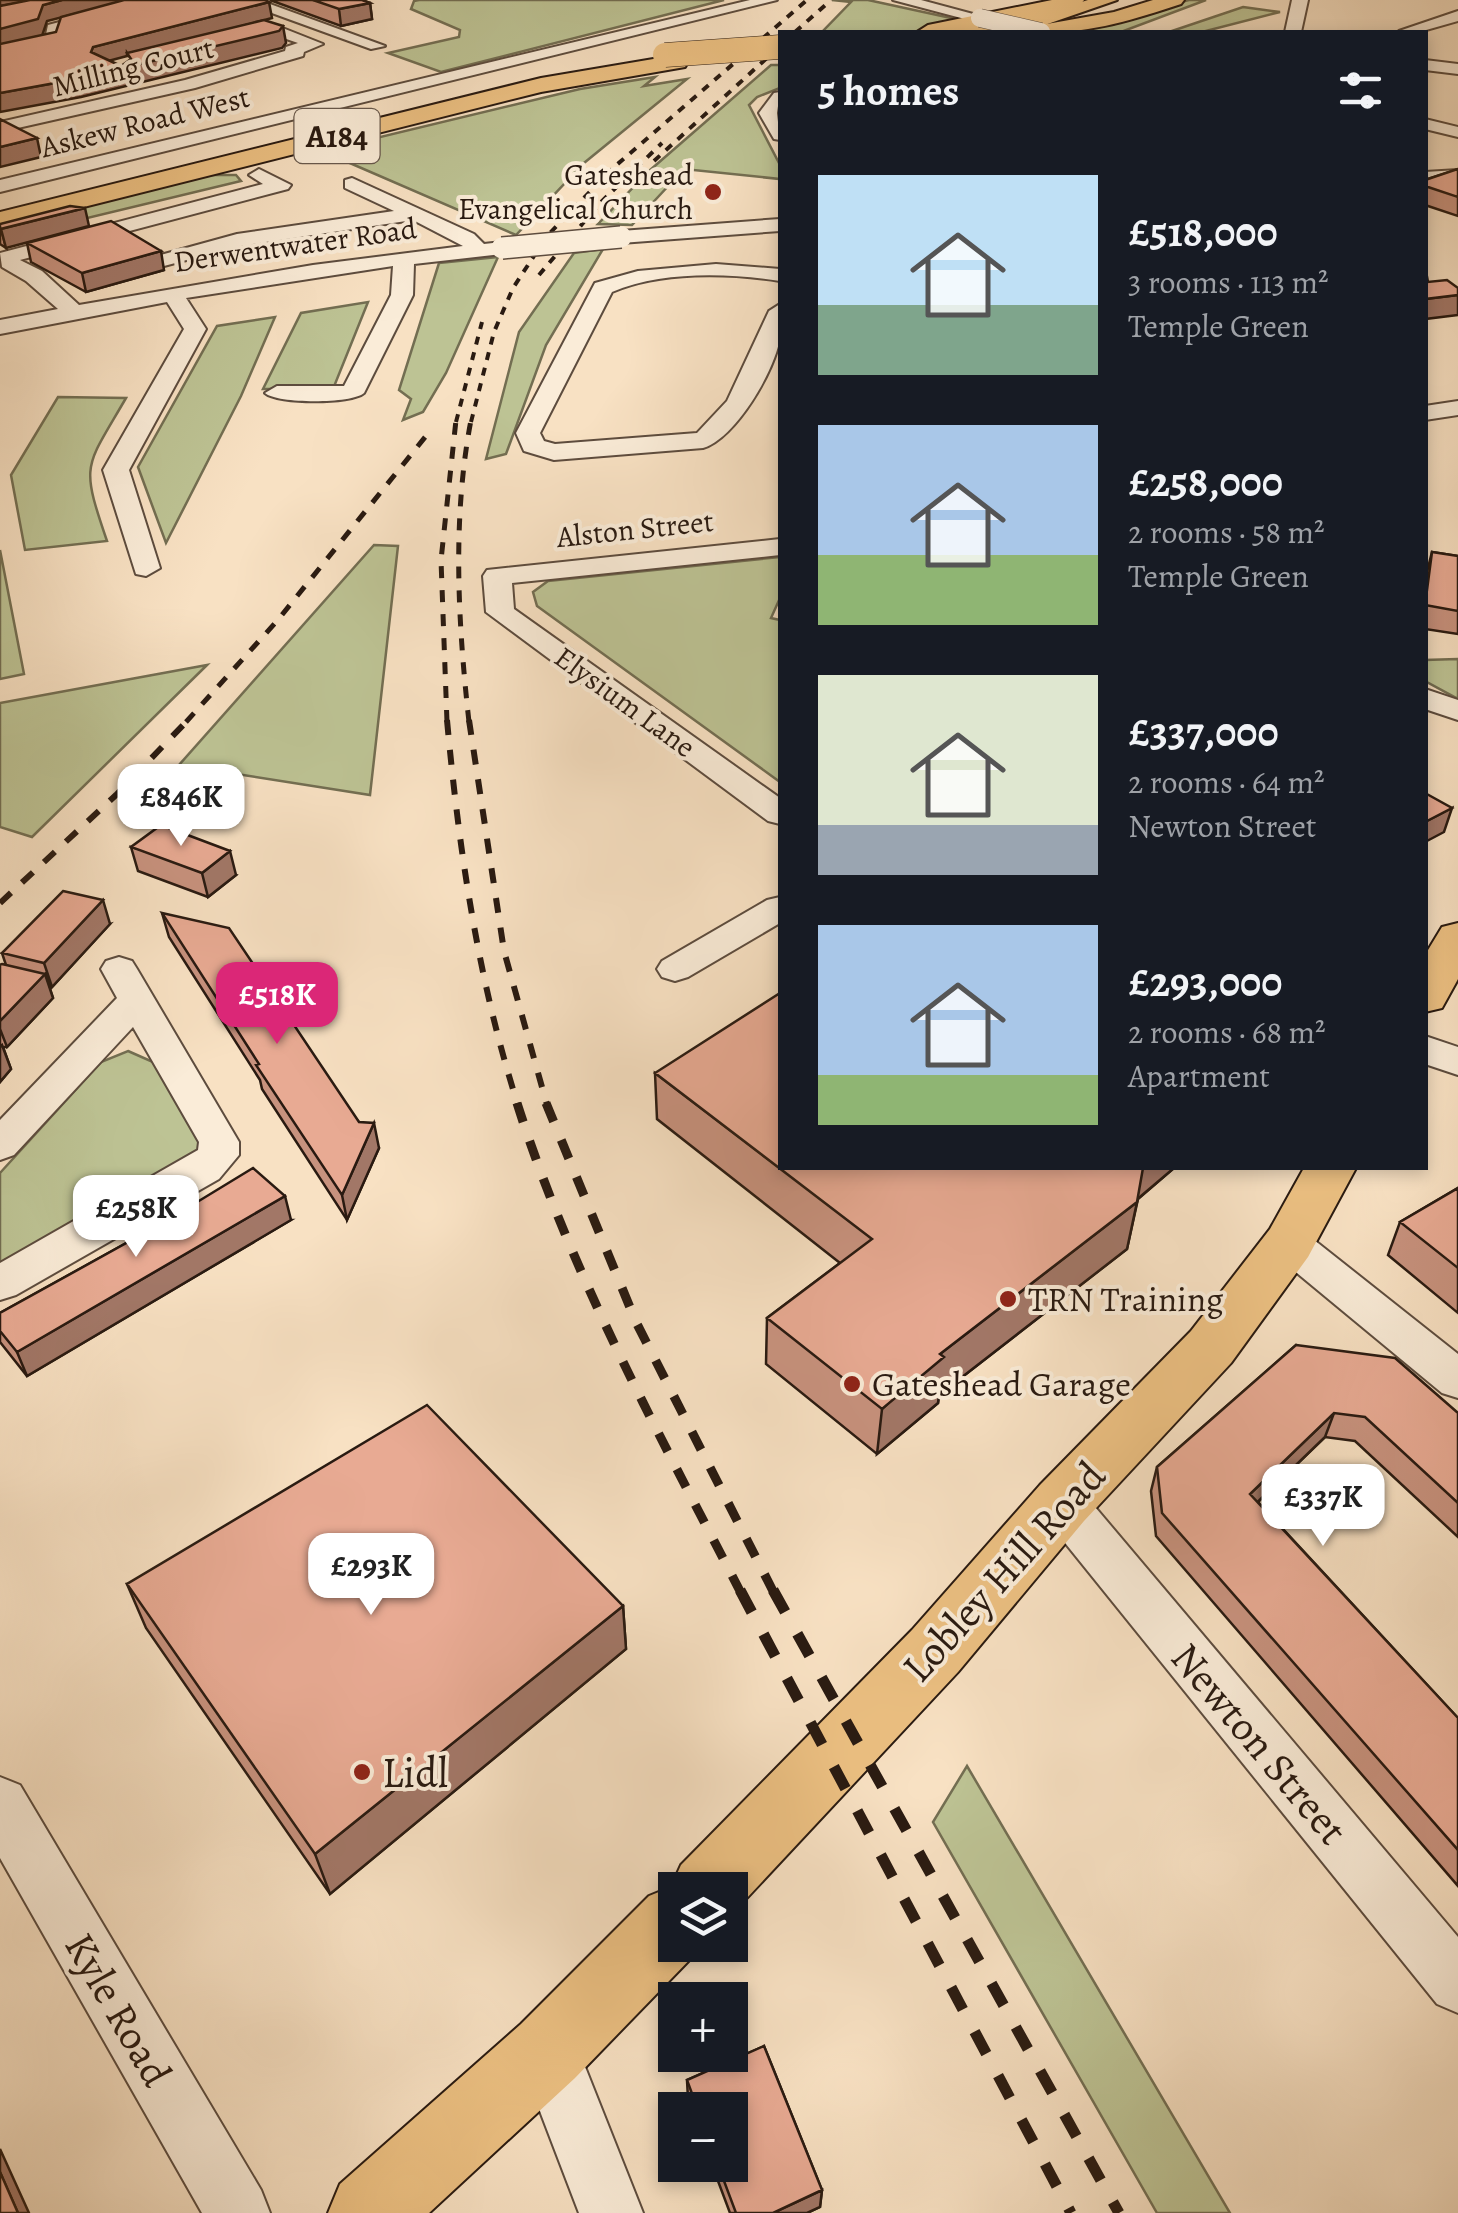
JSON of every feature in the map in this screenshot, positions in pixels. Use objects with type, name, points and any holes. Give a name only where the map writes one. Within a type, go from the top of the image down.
[{"type":"highway","points":[[939,30],[1032,13],[1074,0]]},
{"type":"highway","points":[[1051,30],[1118,18],[1174,0]]},
{"type":"highway","points":[[1148,30],[1195,15]]},
{"type":"highway","name":"A184","points":[[0,209],[523,81],[778,50]]},
{"type":"highway","points":[[670,63],[778,62]]},
{"type":"highway","name":"A184","points":[[0,220],[540,85],[670,63]]},
{"type":"main road","points":[[978,25],[1036,22],[1108,0]]},
{"type":"main road","points":[[1020,30],[1083,17],[1126,0]]},
{"type":"main road","points":[[1428,992],[1458,936]]},
{"type":"main road","name":"Lobley Hill Road","points":[[723,1872],[934,1651],[1062,1502],[1211,1347],[1289,1243],[1329,1170]]},
{"type":"main road","points":[[369,2213],[548,2051],[658,1939]]},
{"type":"street","name":"Milling Court","points":[[0,55],[53,42],[54,28],[154,3],[152,0]]},
{"type":"street","points":[[244,0],[377,46]]},
{"type":"street","name":"Askew Road West","points":[[0,186],[769,0]]},
{"type":"street","points":[[901,0],[978,25],[1022,30]]},
{"type":"street","points":[[1293,30],[1300,0]]},
{"type":"street","points":[[1412,30],[1458,16]]},
{"type":"street","name":"Milling Court","points":[[21,122],[189,84],[297,54],[292,50],[316,44],[260,30],[303,18]]},
{"type":"street","points":[[1428,66],[1458,69]]},
{"type":"street","points":[[778,100],[768,114],[778,132]]},
{"type":"street","points":[[0,112],[103,163]]},
{"type":"street","points":[[0,128],[21,122]]},
{"type":"street","points":[[1428,125],[1458,132]]},
{"type":"street","points":[[5,261],[281,185],[259,175]]},
{"type":"street","points":[[1428,178],[1458,176]]},
{"type":"street","points":[[352,184],[490,249]]},
{"type":"street","points":[[164,260],[237,240],[414,214]]},
{"type":"street","name":"Derwentwater Road","points":[[0,327],[172,293],[404,259],[778,224]]},
{"type":"street","points":[[277,392],[352,393],[402,295],[404,259]]},
{"type":"street","points":[[5,261],[43,273],[74,311]]},
{"type":"street","points":[[778,275],[746,269],[629,278],[603,288],[528,433],[533,446],[554,452],[703,440],[720,431],[772,354],[778,322]]},
{"type":"street","points":[[146,568],[116,470],[194,329],[172,293]]},
{"type":"street","points":[[1428,412],[1458,408]]},
{"type":"street","name":"Alston Street","points":[[497,576],[778,547]]},
{"type":"street","name":"Elysium Lane","points":[[497,576],[500,612],[778,813]]},
{"type":"street","points":[[1428,699],[1458,712]]},
{"type":"street","points":[[675,969],[778,909]]},
{"type":"street","points":[[0,1145],[128,985],[219,1142],[218,1156],[204,1168],[0,1283]]},
{"type":"street","points":[[1428,1050],[1458,1062]]},
{"type":"street","points":[[1289,1243],[1458,1380]]},
{"type":"street","name":"Newton Street","points":[[1062,1502],[1458,1983]]},
{"type":"street","name":"Kyle Road","points":[[0,1804],[238,2213]]},
{"type":"street","points":[[548,2051],[611,2213]]},
{"type":"green space","points":[[724,0],[441,72],[388,53],[459,37],[460,30],[411,9],[414,1]]},
{"type":"green space","points":[[832,0],[868,0],[974,23],[926,30],[824,30],[851,2]]},
{"type":"green space","points":[[1189,0],[1206,0],[1126,30],[1074,30]]},
{"type":"green space","points":[[1243,7],[1280,12],[1210,30],[1175,30]]},
{"type":"green space","points":[[771,65],[778,65],[778,89],[757,97],[749,105],[778,161],[778,179],[684,169],[632,225],[598,224],[649,171]]},
{"type":"green space","points":[[655,77],[644,86],[687,79],[584,163],[516,235],[322,151],[580,89]]},
{"type":"green space","points":[[203,175],[236,175],[241,181],[0,239],[0,224]]},
{"type":"green space","points":[[603,249],[546,345],[506,454],[486,459],[519,332],[574,253]]},
{"type":"green space","points":[[498,257],[446,373],[423,412],[403,420],[411,399],[399,390],[439,263]]},
{"type":"green space","points":[[368,302],[333,389],[263,389],[301,313]]},
{"type":"green space","points":[[275,317],[241,396],[166,543],[138,467],[217,326]]},
{"type":"green space","points":[[58,397],[126,398],[91,467],[93,495],[107,541],[25,550],[11,475]]},
{"type":"green space","points":[[374,545],[398,546],[370,795],[179,765]]},
{"type":"green space","points":[[0,550],[24,674],[0,679]]},
{"type":"green space","points":[[778,557],[778,602],[771,618],[778,620],[778,781],[537,606],[533,592],[548,581]]},
{"type":"green space","points":[[1458,659],[1458,699],[1428,683],[1428,660]]},
{"type":"green space","points":[[207,665],[32,837],[0,827],[0,703]]},
{"type":"green space","points":[[128,1051],[153,1062],[203,1148],[0,1268],[0,1173],[101,1062]]},
{"type":"green space","points":[[967,1766],[1230,2213],[1157,2213],[933,1822]]},
{"type":"building","points":[[30,0],[62,0],[43,5],[38,19],[0,29],[0,6]]},
{"type":"building","points":[[124,0],[269,2],[93,47],[91,52],[121,66],[131,59],[127,53],[264,20],[283,26],[279,31],[77,79],[0,93],[0,44],[56,32],[61,17]]},
{"type":"building","points":[[313,0],[362,0],[370,3],[339,9]]},
{"type":"building","points":[[0,119],[37,138],[0,147]]},
{"type":"building","points":[[1458,169],[1458,197],[1428,187],[1428,179]]},
{"type":"building","points":[[70,206],[85,208],[0,229],[0,224]]},
{"type":"building","points":[[111,221],[161,251],[82,273],[27,243]]},
{"type":"building","points":[[1447,280],[1458,288],[1458,295],[1428,299],[1428,282]]},
{"type":"building","points":[[1432,552],[1458,556],[1458,611],[1428,606]]},
{"type":"building","points":[[1428,795],[1452,808],[1428,820]]},
{"type":"building","points":[[161,825],[230,851],[202,873],[131,847]]},
{"type":"building","points":[[63,891],[103,900],[44,963],[2,953]]},
{"type":"building","points":[[162,913],[229,928],[359,1122],[374,1123],[342,1195],[256,1065],[259,1064]]},
{"type":"building","points":[[0,965],[45,974],[0,1021]]},
{"type":"building","points":[[778,994],[778,1167],[655,1073]]},
{"type":"building","points":[[253,1168],[285,1196],[17,1352],[0,1331],[0,1313]]},
{"type":"building","points":[[782,1170],[1143,1170],[1137,1202],[940,1354],[944,1357],[882,1409],[767,1318],[872,1239]]},
{"type":"building","points":[[1458,1188],[1458,1268],[1400,1222]]},
{"type":"building","points":[[1296,1345],[1395,1358],[1458,1413],[1458,1503],[1365,1417],[1334,1413],[1250,1494],[1458,1718],[1458,1850],[1162,1513],[1157,1467]]},
{"type":"building","name":"Lidl","points":[[427,1405],[623,1606],[315,1854],[127,1584]]},
{"type":"building","points":[[764,2046],[822,2190],[773,2213],[736,2213],[724,2182],[748,2182],[748,2092],[691,2092],[687,2080],[705,2072],[748,2072],[748,2053]]},
{"type":"building","points":[[0,2172],[18,2213],[0,2213]]},
{"type":"railway","points":[[471,422],[494,332],[513,288],[547,236],[613,168],[807,0]]},
{"type":"railway","points":[[797,30],[831,0]]},
{"type":"railway","points":[[654,161],[778,48]]},
{"type":"railway","points":[[539,275],[600,203],[662,143]]},
{"type":"railway","points":[[456,422],[482,322]]},
{"type":"railway","points":[[447,722],[441,560],[456,420]]},
{"type":"railway","points":[[469,722],[462,647],[459,533],[471,420]]},
{"type":"railway","points":[[186,722],[277,621],[426,436]]},
{"type":"railway","points":[[0,903],[116,795],[188,720]]},
{"type":"railway","points":[[447,720],[472,915],[492,1011],[518,1105]]},
{"type":"railway","points":[[469,720],[504,951],[547,1105]]},
{"type":"railway","points":[[517,1103],[590,1291],[741,1593]]},
{"type":"railway","points":[[546,1103],[636,1322],[774,1593]]},
{"type":"railway","points":[[740,1590],[1071,2213]]},
{"type":"railway","points":[[773,1590],[1119,2213]]},
{"type":"place","name":"Gateshead Evangelical Church","points":[[713,192]]},
{"type":"place","name":"TRN Training","points":[[1008,1299]]},
{"type":"place","name":"Gateshead Garage","points":[[852,1384]]},
{"type":"place","name":"Lidl","points":[[362,1772]]}]
